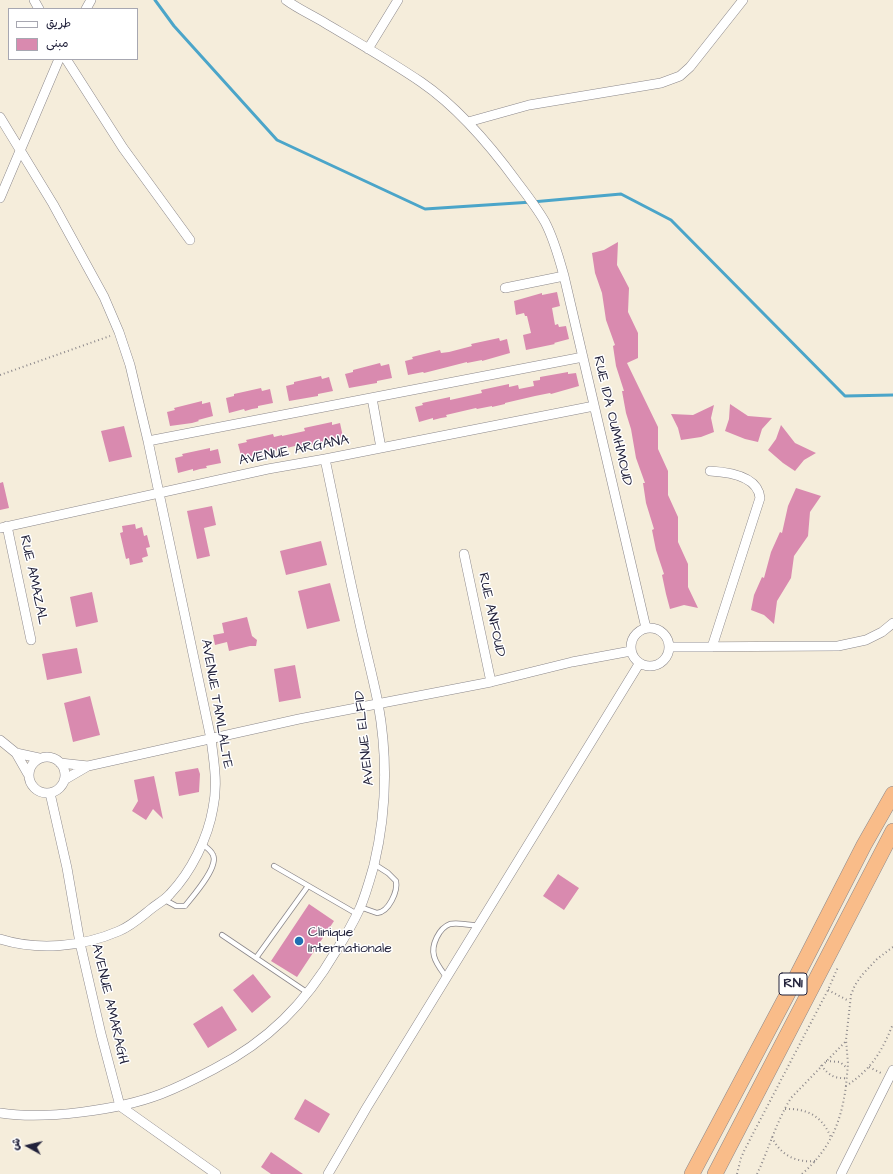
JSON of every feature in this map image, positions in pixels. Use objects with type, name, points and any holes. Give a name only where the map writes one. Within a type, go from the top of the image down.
[{"type":"highway","name":"RN1","points":[[692,1174],[786,997],[864,845],[893,794]]},
{"type":"highway","name":"RN1","points":[[715,1174],[893,831]]},
{"type":"street","name":"RUE IDA OUMHMOUD","points":[[286,0],[368,49],[422,83],[441,97],[468,122],[498,156],[545,222],[557,251],[564,276],[646,628]]},
{"type":"street","points":[[368,49],[398,0]]},
{"type":"street","points":[[468,122],[528,105],[661,83],[674,79],[690,67],[743,0]]},
{"type":"street","points":[[0,198],[59,60]]},
{"type":"street","points":[[67,60],[123,148],[190,240]]},
{"type":"street","name":"AVENUE TAMLALTE","points":[[0,117],[52,204],[104,297],[119,332],[130,365],[160,494],[211,739],[216,792],[210,821],[195,859],[170,895],[136,921],[120,931],[99,938],[59,946],[35,946],[0,940]]},
{"type":"street","points":[[505,288],[564,276]]},
{"type":"street","points":[[148,441],[583,357]]},
{"type":"street","points":[[372,398],[381,448]]},
{"type":"street","name":"AVENUE ARGANA","points":[[4,527],[160,494],[268,469],[594,406]]},
{"type":"street","name":"AVENUE ELFID","points":[[0,1113],[35,1115],[63,1114],[120,1106],[160,1095],[195,1079],[234,1058],[268,1035],[290,1014],[308,993],[328,965],[359,910],[369,885],[383,822],[385,766],[378,704],[325,459]]},
{"type":"street","points":[[710,471],[728,473],[749,481],[758,489],[760,498],[712,647]]},
{"type":"street","name":"RUE AMAZAL","points":[[4,527],[31,640]]},
{"type":"street","name":"RUE ANFOUD","points":[[464,554],[491,682]]},
{"type":"street","points":[[670,647],[838,646],[866,640],[882,632],[893,623]]},
{"type":"street","points":[[646,628],[660,630],[665,634],[670,647],[665,660],[653,666],[639,664],[631,651],[632,639],[640,630],[646,628]]},
{"type":"street","points":[[64,780],[88,766],[299,719],[491,682],[572,662],[631,651]]},
{"type":"street","points":[[328,1174],[367,1107],[639,664]]},
{"type":"street","points":[[0,740],[16,753],[28,774],[32,787],[44,794],[59,789],[64,780],[64,768],[60,762]]},
{"type":"street","points":[[16,753],[39,758],[51,757],[60,762],[88,766]]},
{"type":"street","points":[[28,774],[30,767],[39,758]]},
{"type":"street","name":"AVENUE AMARAGH","points":[[50,793],[67,868],[80,943],[101,1034],[120,1106]]},
{"type":"street","points":[[841,1174],[892,1072]]},
{"type":"street","points":[[120,1106],[216,1174]]},
{"type":"lane","points":[[164,899],[176,906],[185,906],[195,894],[214,866],[214,856],[202,843]]},
{"type":"lane","points":[[274,866],[308,886],[359,910],[380,913],[388,906],[397,890],[396,881],[388,873],[374,864]]},
{"type":"lane","points":[[256,958],[308,886]]},
{"type":"lane","points":[[447,978],[433,955],[434,945],[442,930],[451,924],[478,926]]},
{"type":"lane","points":[[222,934],[308,993]]},
{"type":"path","points":[[0,375],[119,332]]},
{"type":"path","points":[[802,1174],[816,1161],[831,1139],[841,1114],[848,1078],[846,1040],[849,1001],[852,990],[862,975],[877,959],[893,947]]},
{"type":"path","points":[[737,1174],[740,1158],[744,1149],[828,990],[840,963]]},
{"type":"path","points":[[828,990],[849,1001]]},
{"type":"path","points":[[846,1086],[856,1080],[869,1067],[882,1049],[893,1024]]},
{"type":"path","points":[[757,1174],[784,1109],[799,1089],[846,1040]]},
{"type":"path","points":[[826,1061],[840,1062],[848,1069]]},
{"type":"path","points":[[821,1066],[832,1077],[839,1079],[848,1078]]},
{"type":"path","points":[[869,1067],[892,1072]]},
{"type":"path","points":[[784,1109],[800,1109],[814,1115],[825,1125],[831,1139]]},
{"type":"path","points":[[772,1137],[779,1149],[789,1157],[802,1161],[816,1161]]},
{"type":"building","points":[[618,242],[617,265],[629,288],[628,312],[638,333],[638,358],[627,363],[658,427],[658,449],[668,471],[668,495],[678,517],[678,542],[688,564],[688,587],[698,608],[684,605],[670,609],[662,575],[664,574],[656,550],[652,530],[654,529],[646,503],[643,483],[645,483],[636,458],[622,391],[624,391],[616,366],[613,346],[615,345],[606,320],[602,293],[595,273],[592,253],[604,250]]},
{"type":"building","points":[[557,292],[560,306],[552,308],[555,325],[558,324],[559,327],[566,326],[569,339],[554,343],[555,344],[526,350],[523,335],[531,333],[527,316],[525,316],[524,313],[516,315],[514,301],[542,293],[542,295]]},
{"type":"building","points":[[499,338],[500,341],[507,339],[510,353],[482,361],[467,362],[424,373],[408,375],[405,361],[413,359],[412,357],[440,350],[441,353],[449,352],[472,346],[471,344]]},
{"type":"building","points":[[380,363],[381,366],[389,364],[392,378],[377,381],[377,383],[349,388],[345,374],[353,372],[353,370]]},
{"type":"building","points":[[568,372],[568,374],[576,373],[579,386],[551,394],[535,396],[492,407],[476,408],[446,415],[447,417],[433,420],[433,418],[419,422],[415,407],[423,405],[422,403],[450,397],[450,400],[482,393],[481,390],[509,384],[509,387],[518,385],[519,389],[534,386],[533,381],[540,380],[540,377]]},
{"type":"building","points":[[321,376],[322,379],[329,377],[333,391],[318,394],[318,396],[289,401],[286,386],[294,384],[294,382]]},
{"type":"building","points":[[261,388],[262,391],[270,389],[273,403],[258,406],[258,408],[245,411],[244,409],[229,413],[226,398],[234,396],[234,394]]},
{"type":"building","points":[[202,401],[202,404],[210,402],[213,416],[192,423],[170,426],[167,412],[175,410],[174,408]]},
{"type":"building","points":[[730,404],[748,416],[772,418],[762,429],[758,442],[745,439],[725,431],[729,419]]},
{"type":"building","points":[[714,405],[711,418],[714,432],[701,437],[681,440],[678,428],[671,414],[693,415]]},
{"type":"building","points":[[332,422],[332,425],[340,423],[343,437],[315,445],[300,447],[299,445],[270,452],[270,454],[257,457],[257,455],[242,459],[238,444],[247,442],[246,440],[273,434],[274,437],[282,436],[305,431],[304,428]]},
{"type":"building","points":[[781,425],[795,443],[816,453],[804,460],[795,471],[768,450],[776,439]]},
{"type":"building","points":[[124,426],[132,457],[109,462],[101,431]]},
{"type":"building","points":[[210,448],[210,451],[218,449],[221,463],[206,466],[207,468],[193,471],[193,469],[178,473],[175,458],[183,456],[182,454]]},
{"type":"building","points":[[3,482],[9,508],[0,510],[0,483]]},
{"type":"building","points":[[796,488],[821,496],[810,512],[808,536],[794,556],[791,578],[777,601],[774,624],[764,615],[751,610],[754,595],[762,577],[764,578],[771,552],[780,532],[782,533],[788,506]]},
{"type":"building","points":[[212,506],[216,525],[204,528],[210,556],[197,559],[187,511]]},
{"type":"building","points":[[135,524],[136,529],[142,527],[144,536],[147,535],[150,547],[146,548],[148,556],[142,558],[143,562],[130,565],[129,558],[126,559],[120,533],[123,532],[122,526]]},
{"type":"building","points":[[321,541],[327,565],[286,575],[280,551]]},
{"type":"building","points":[[330,583],[340,621],[307,629],[298,591]]},
{"type":"building","points":[[92,592],[98,622],[76,627],[70,597]]},
{"type":"building","points":[[247,617],[252,636],[257,640],[256,646],[229,651],[227,642],[215,645],[213,635],[224,633],[222,623]]},
{"type":"building","points":[[77,648],[82,673],[47,680],[42,654]]},
{"type":"building","points":[[295,665],[301,698],[279,702],[274,669]]},
{"type":"building","points":[[90,696],[100,735],[73,742],[64,703]]},
{"type":"building","points":[[198,768],[200,774],[199,792],[179,796],[175,772]]},
{"type":"building","points":[[154,776],[163,819],[153,809],[146,820],[132,811],[138,801],[134,780]]},
{"type":"building","points":[[558,874],[579,888],[564,910],[543,896]]},
{"type":"building","points":[[309,904],[334,921],[297,977],[271,961]]},
{"type":"building","points":[[253,974],[271,997],[252,1013],[233,990]]},
{"type":"building","points":[[222,1006],[237,1030],[208,1048],[193,1024]]},
{"type":"building","points":[[305,1099],[330,1114],[319,1133],[294,1119]]},
{"type":"building","points":[[271,1152],[303,1174],[271,1174],[261,1167]]},
{"type":"waterway","points":[[155,0],[174,26],[277,140],[425,209],[621,194],[671,220],[845,396],[893,395]]},
{"type":"place","name":"Clinique Internationale","points":[[299,941]]}]
